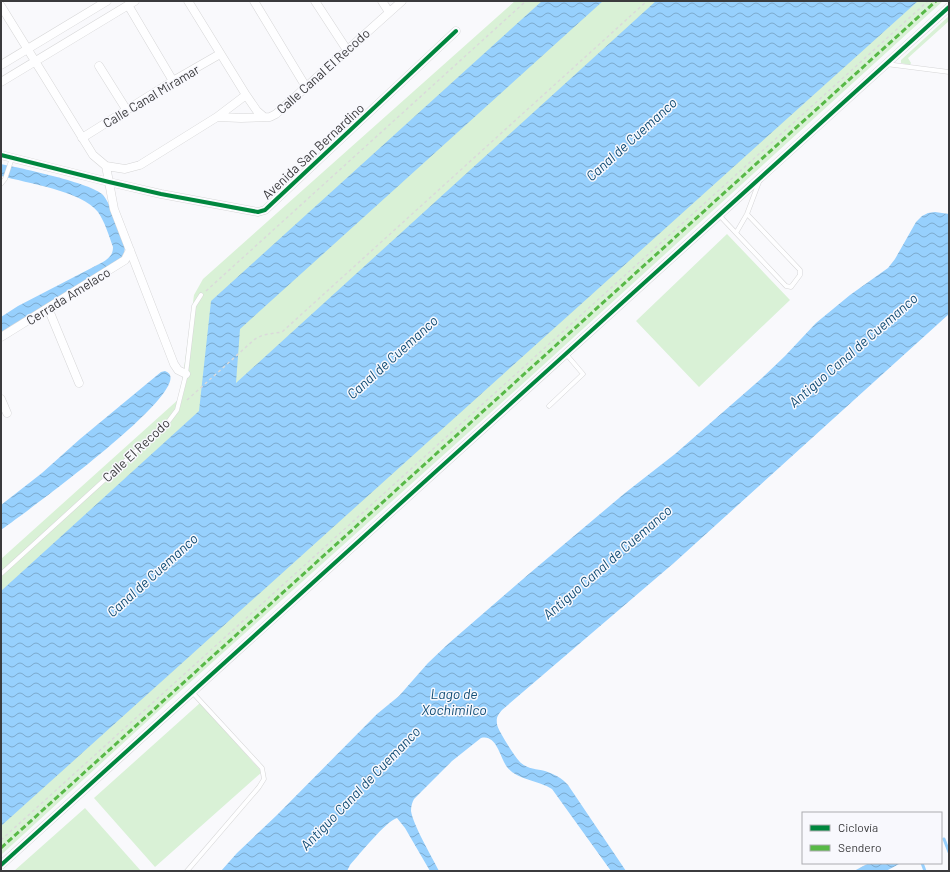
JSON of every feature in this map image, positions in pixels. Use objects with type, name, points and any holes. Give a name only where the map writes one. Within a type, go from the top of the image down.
[{"type":"street","points":[[1,65],[107,1]]},
{"type":"street","points":[[188,1],[246,96],[257,111],[264,117]]},
{"type":"street","points":[[254,1],[306,87]]},
{"type":"street","points":[[315,1],[347,50]]},
{"type":"street","points":[[382,1],[389,12]]},
{"type":"street","name":"Calle Canal El Recodo","points":[[217,116],[241,118],[270,117],[276,114],[402,1]]},
{"type":"street","points":[[1,82],[132,3],[173,81]]},
{"type":"street","points":[[1,6],[82,138],[93,154],[106,166],[125,169],[140,165],[246,96]]},
{"type":"street","points":[[1,865],[949,7]]},
{"type":"street","name":"Avenida San Bernardino","points":[[1,155],[10,161],[258,212],[265,210],[456,31]]},
{"type":"street","name":"Calle Canal Miramar","points":[[82,138],[173,81],[220,54]]},
{"type":"street","points":[[99,66],[126,110]]},
{"type":"street","points":[[106,166],[114,209],[174,364],[178,370],[186,374]]},
{"type":"street","name":"Cerrada Amelaco","points":[[1,337],[122,262],[130,250]]},
{"type":"street","points":[[48,308],[79,383]]},
{"type":"street","points":[[1,399],[7,413]]},
{"type":"lane","points":[[886,64],[949,72]]},
{"type":"lane","points":[[1,184],[10,161]]},
{"type":"lane","points":[[736,233],[748,214],[760,177]]},
{"type":"lane","points":[[719,215],[786,286],[791,287],[800,275],[800,270],[748,214]]},
{"type":"lane","name":"Calle El Recodo","points":[[1,574],[168,422],[177,410],[186,374],[194,306],[201,296]]},
{"type":"lane","points":[[549,406],[583,374],[566,353]]},
{"type":"lane","points":[[187,871],[259,787],[264,778],[262,768],[192,692]]},
{"type":"path","points":[[201,296],[526,1]]},
{"type":"path","points":[[177,410],[255,339],[263,335],[282,332],[647,1]]},
{"type":"path","points":[[1,840],[928,1]]},
{"type":"green space","points":[[515,1],[943,1],[517,389],[166,704],[1,855],[1,559],[180,398],[194,295],[203,279]]},
{"type":"green space","points":[[949,16],[949,21],[908,58],[911,63],[910,65],[901,63],[901,60]]},
{"type":"green space","points":[[727,234],[790,300],[699,387],[636,321]]},
{"type":"green space","points":[[200,703],[262,772],[155,867],[94,798]]},
{"type":"green space","points":[[85,808],[141,871],[14,871]]},
{"type":"water","name":"Canal de Cuemanco","points":[[542,1],[603,1],[240,329],[236,383],[656,1],[918,1],[1,826],[1,591],[199,411],[211,301]]},
{"type":"water","points":[[1,164],[55,176],[96,190],[103,195],[113,212],[125,248],[121,258],[1,333],[1,317],[18,306],[103,262],[110,256],[113,247],[107,229],[98,212],[90,205],[80,198],[67,193],[1,176]]},
{"type":"water","name":"Lago de Xochimilco","points":[[935,212],[949,214],[949,314],[675,562],[502,710],[498,716],[497,724],[500,732],[521,763],[555,775],[568,785],[626,871],[611,871],[552,789],[516,775],[507,767],[494,743],[486,738],[481,738],[452,761],[414,799],[412,803],[412,817],[439,871],[430,871],[405,828],[397,818],[386,825],[350,865],[347,871],[221,871],[237,853],[277,815],[377,714],[399,696],[428,663],[448,644],[625,493],[675,454],[762,378],[816,323],[850,295],[888,268],[895,259],[916,222],[922,216]]},
{"type":"water","points":[[165,371],[170,381],[158,400],[135,424],[70,478],[1,530],[1,505],[42,473],[80,439],[161,372]]},
{"type":"water","points":[[867,864],[899,864],[886,871],[854,871]]},
{"type":"waterway","points":[[944,839],[949,852]]},
{"type":"waterway","points":[[922,864],[925,871]]},
{"type":"marked path","points":[[1,848],[936,1]]},
{"type":"cycle path","points":[[1,865],[949,7]]},
{"type":"cycle path","points":[[1,155],[161,194],[258,212],[265,210],[456,31]]},
{"type":"water label","name":"Antiguo Canal de Cuemanco","points":[[853,350]]},
{"type":"water label","name":"Antiguo Canal de Cuemanco","points":[[607,562]]},
{"type":"water label","name":"Antiguo Canal de Cuemanco","points":[[360,788]]}]
